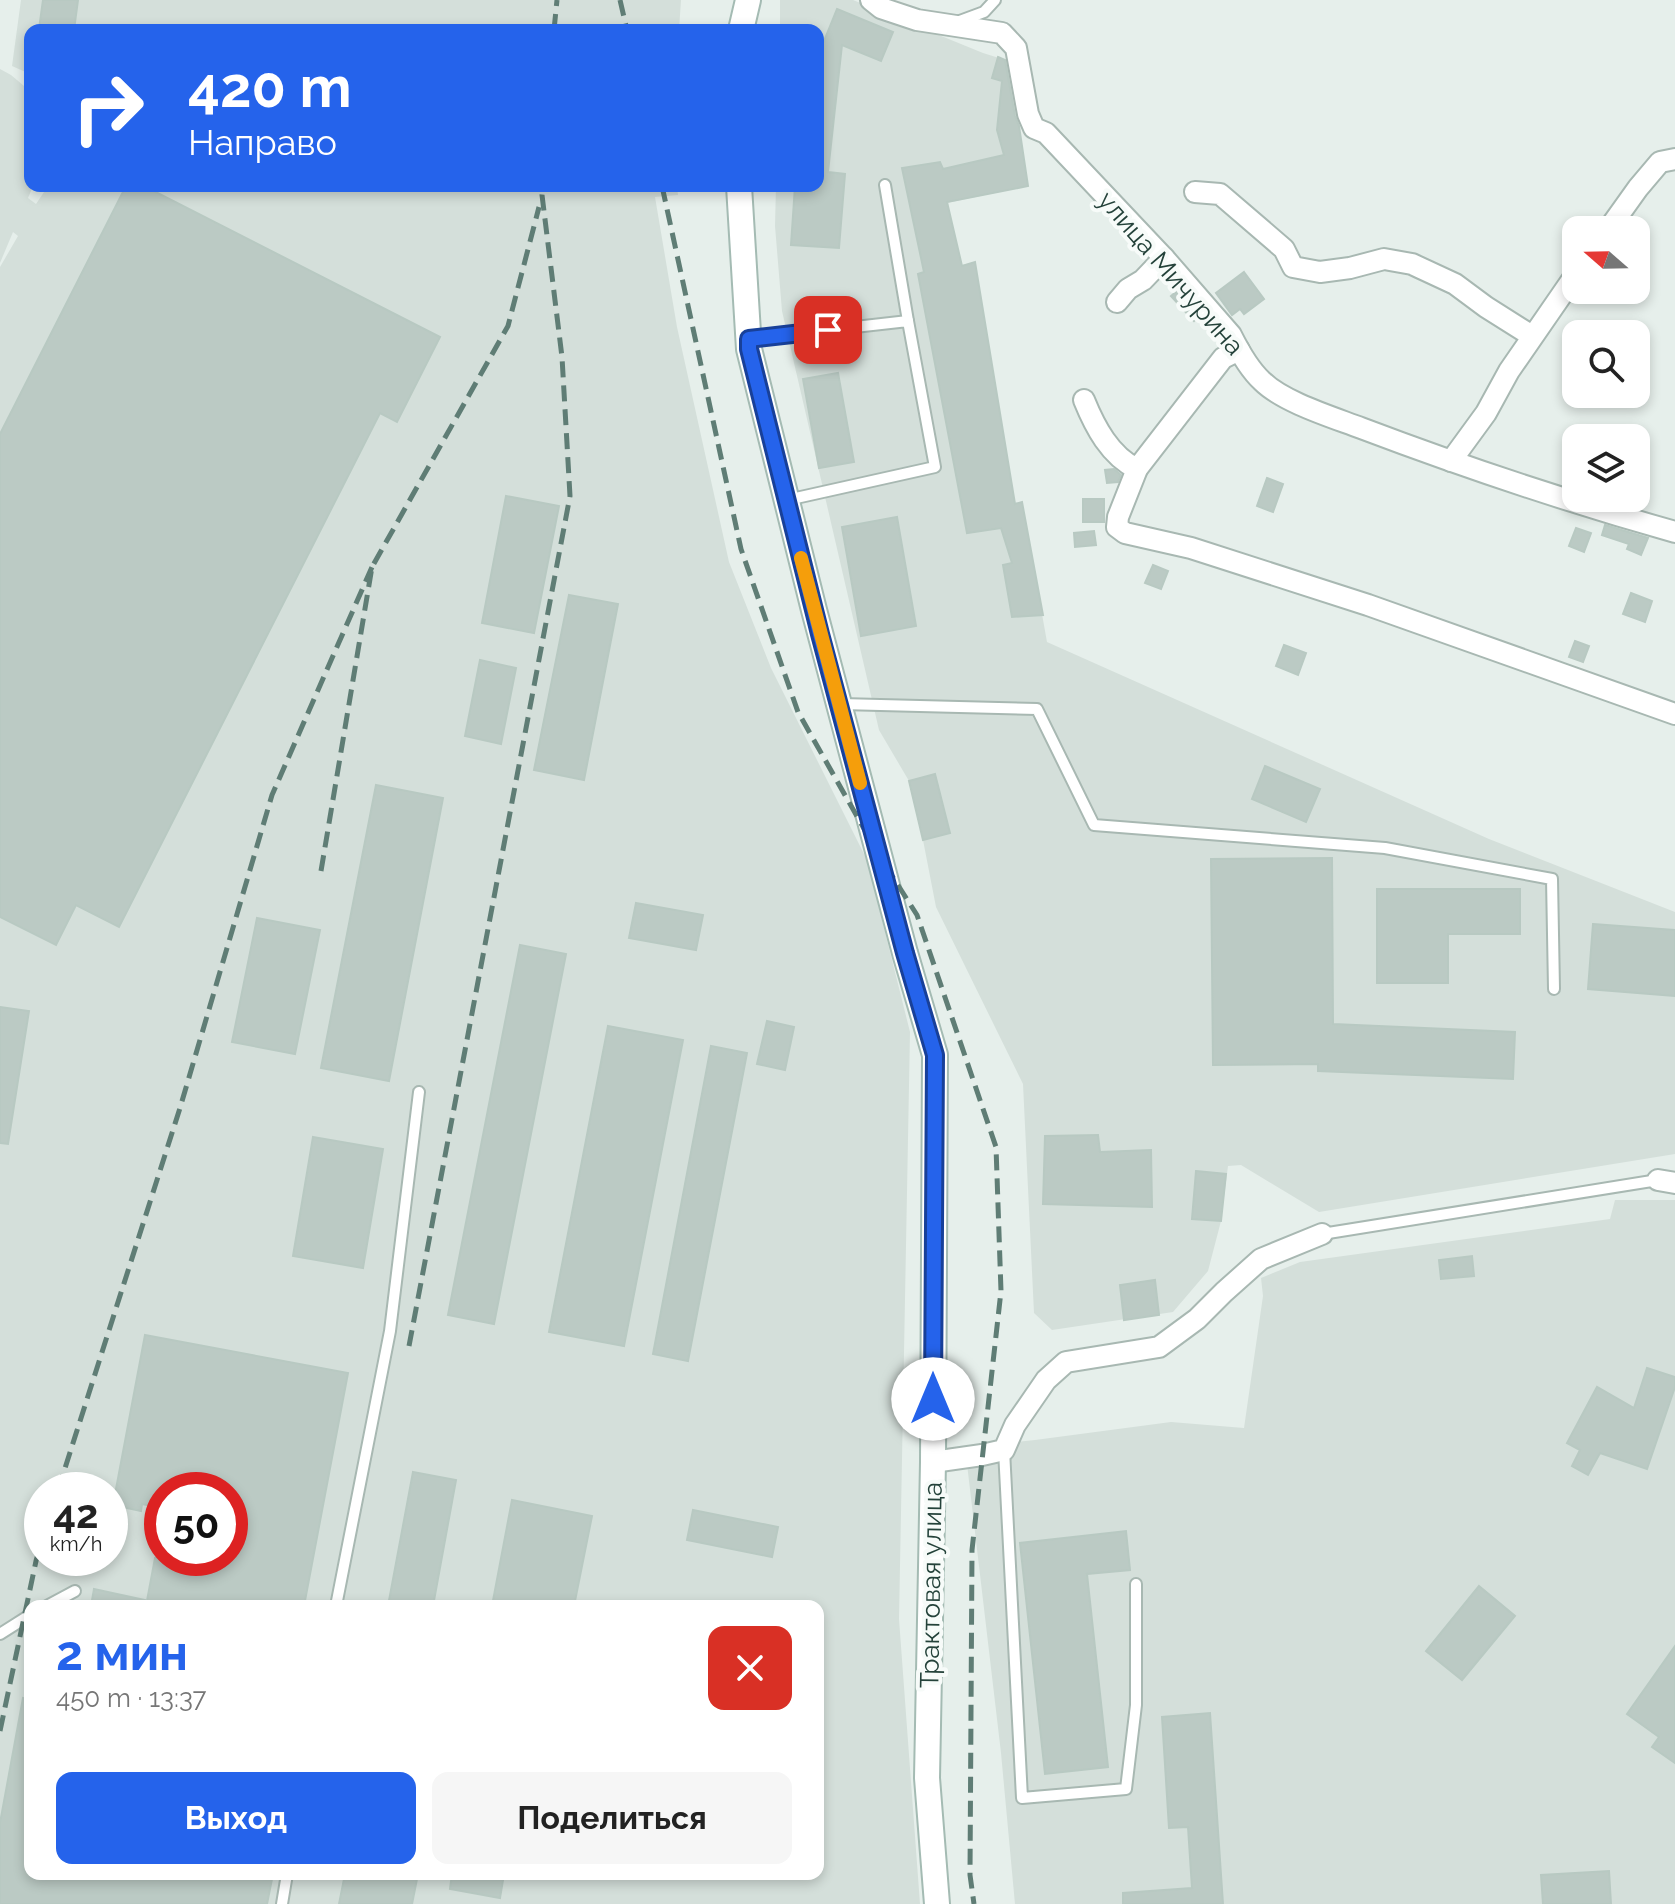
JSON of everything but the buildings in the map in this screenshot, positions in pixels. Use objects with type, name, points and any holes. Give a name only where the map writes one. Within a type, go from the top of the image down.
[{"type":"main road","points":[[742,24],[748,0]]},
{"type":"main road","name":"Трактовая улица","points":[[739,192],[749,349],[839,704],[935,1055],[933,1462],[927,1778],[937,1904]]},
{"type":"street","name":"улица Мичурина","points":[[871,0],[881,8],[917,20],[1002,33],[1016,48],[1028,114],[1034,128],[1046,133],[1164,258],[1231,335],[1262,382],[1296,403],[1451,461],[1675,532]]},
{"type":"street","points":[[1618,216],[1660,162],[1675,159]]},
{"type":"street","points":[[1195,192],[1220,194],[1284,249],[1293,267],[1320,272],[1384,259],[1412,264],[1455,284],[1532,336]]},
{"type":"street","points":[[1117,302],[1164,258]]},
{"type":"street","points":[[1451,461],[1486,413],[1509,371],[1562,294]]},
{"type":"street","points":[[1239,350],[1223,358],[1137,469],[1117,527],[1125,533],[1191,548],[1368,605],[1675,714]]},
{"type":"street","points":[[1084,400],[1095,427],[1122,462],[1137,469]]},
{"type":"street","points":[[933,1462],[1004,1450],[1015,1425],[1046,1380],[1066,1362],[1159,1347],[1197,1319],[1261,1259],[1322,1234]]},
{"type":"lane","points":[[951,24],[984,12],[995,0]]},
{"type":"lane","points":[[787,500],[935,467],[885,185]]},
{"type":"lane","points":[[749,339],[908,321]]},
{"type":"lane","points":[[839,704],[1037,709],[1094,825],[1385,848],[1552,879],[1554,989]]},
{"type":"lane","points":[[337,1600],[390,1331],[419,1092]]},
{"type":"lane","points":[[1322,1234],[1667,1182]]},
{"type":"lane","points":[[1004,1450],[1022,1798],[1126,1789],[1136,1705],[1136,1584]]},
{"type":"lane","points":[[58,1600],[75,1591]]},
{"type":"lane","points":[[0,1634],[24,1619]]},
{"type":"lane","points":[[282,1904],[286,1880]]},
{"type":"shaded area","points":[[21,0],[681,0],[679,24],[24,24],[24,71],[12,66]]},
{"type":"shaded area","points":[[780,0],[853,0],[1015,63],[1021,84],[1019,132],[1028,186],[947,203],[962,265],[975,262],[1015,503],[1022,502],[1047,642],[1489,839],[1675,912],[1675,1154],[1319,1212],[1241,1165],[1228,1166],[1221,1221],[1208,1271],[1173,1312],[1052,1330],[1034,1313],[1023,1084],[936,907],[909,781],[879,730],[782,311],[775,226],[776,192],[824,192],[824,24],[780,24]]},
{"type":"shaded area","points":[[0,69],[24,86],[24,192],[30,192],[28,198],[36,204],[44,192],[678,192],[678,195],[655,197],[677,327],[729,562],[771,668],[867,860],[910,1032],[899,1619],[920,1904],[0,1904],[0,267],[18,236],[13,232],[0,263]]},
{"type":"shaded area","points":[[1615,1200],[1675,1200],[1675,1904],[1015,1904],[1001,1753],[965,1447],[1171,1422],[1244,1428],[1263,1296],[1261,1278],[1300,1262],[1610,1219]]},
{"type":"railway","points":[[555,24],[557,0]]},
{"type":"railway","points":[[620,0],[626,24]]},
{"type":"railway","points":[[409,1346],[570,496],[562,357],[542,192]]},
{"type":"railway","points":[[663,192],[741,549],[798,712],[880,857],[917,915],[996,1147],[1001,1291],[972,1550],[970,1875],[974,1904]]},
{"type":"railway","points":[[321,871],[372,567],[508,326],[539,207]]},
{"type":"railway","points":[[64,1472],[180,1108],[272,795],[372,567]]},
{"type":"railway","points":[[28,1600],[33,1576]]},
{"type":"railway","points":[[0,1731],[24,1618]]},
{"type":"slow traffic","points":[[801,558],[860,783]]},
{"type":"route","points":[[828,330],[749,339],[749,349],[820,634],[935,1055],[933,1399]]}]
